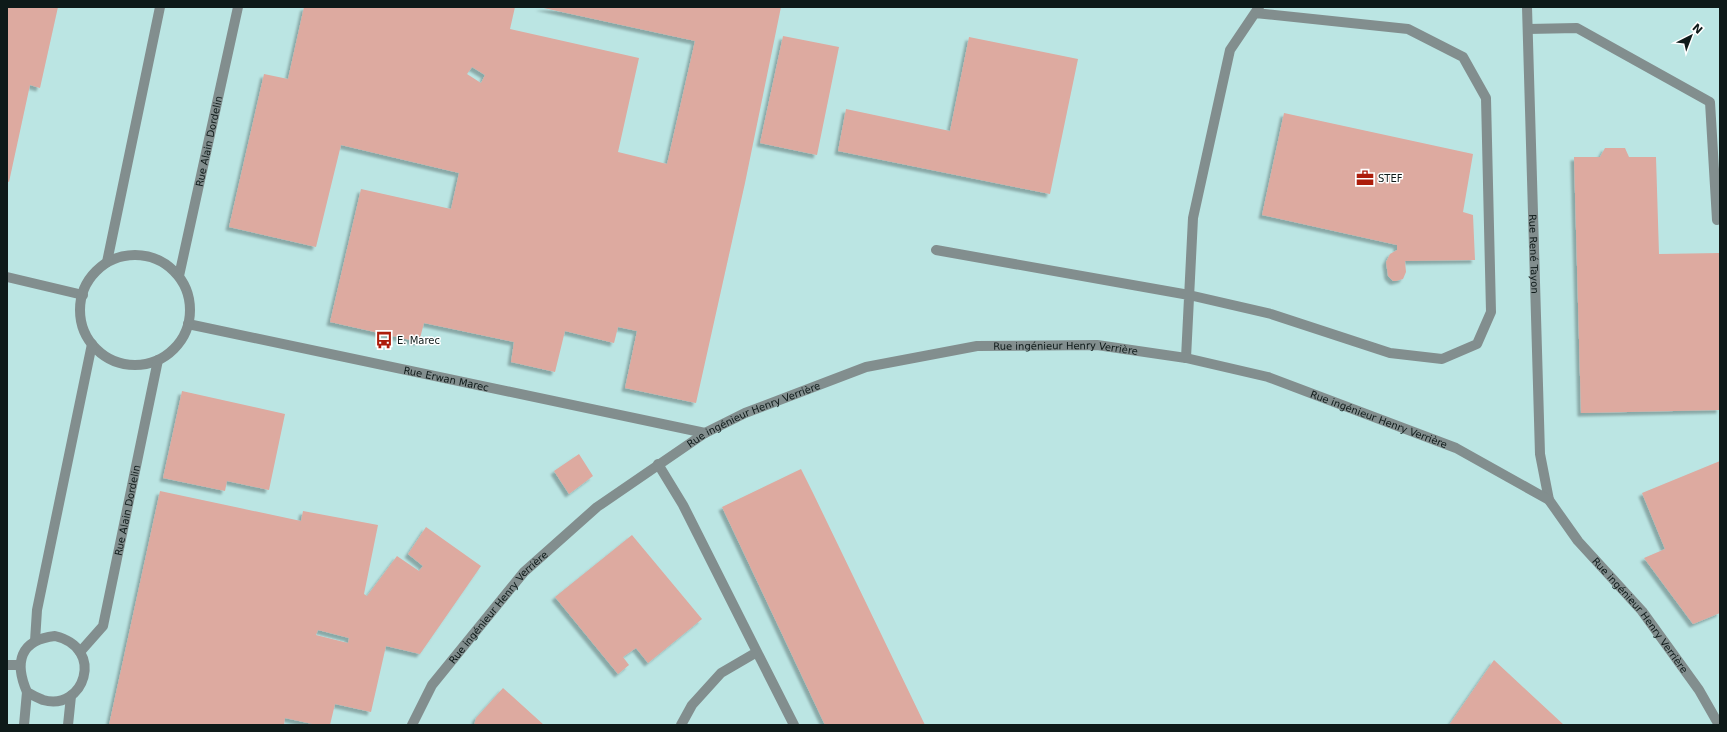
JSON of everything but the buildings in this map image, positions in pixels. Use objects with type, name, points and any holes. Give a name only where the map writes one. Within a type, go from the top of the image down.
[{"type":"street","points":[[107,262],[160,7]]},
{"type":"street","name":"Rue Alain Dordelin","points":[[179,276],[238,7]]},
{"type":"street","name":"Rue René Tayon","points":[[1527,7],[1540,446],[1549,500]]},
{"type":"street","points":[[936,250],[1189,294],[1271,314],[1390,353],[1442,359],[1477,344],[1491,312],[1486,98],[1463,57],[1408,29],[1257,10],[1230,50],[1193,218],[1189,294],[1186,358]]},
{"type":"street","points":[[1528,29],[1577,28],[1715,100],[1717,220]]},
{"type":"street","points":[[138,255],[153,258],[167,265],[179,276],[187,291],[190,308],[188,324],[182,339],[172,352],[158,360],[140,365],[122,363],[106,356],[92,344],[84,329],[80,312],[83,295],[88,282],[96,271],[107,262],[122,257],[138,255]]},
{"type":"street","points":[[7,278],[83,295]]},
{"type":"street","name":"Rue Erwan Marec","points":[[188,324],[705,432]]},
{"type":"street","points":[[35,641],[37,610],[92,344]]},
{"type":"street","name":"Rue ingénieur Henry Verrière","points":[[412,725],[432,684],[524,572],[597,507],[705,432],[745,414],[866,367],[978,346],[1097,345],[1186,358],[1268,377],[1456,448],[1549,500],[1578,541],[1642,611],[1699,690],[1718,725]]},
{"type":"street","name":"Rue Alain Dordelin","points":[[80,652],[102,626],[158,360]]},
{"type":"street","points":[[658,464],[682,505],[794,725]]},
{"type":"street","points":[[24,725],[27,692],[20,674],[20,665],[25,652],[35,641],[45,637],[60,638],[73,644],[80,652],[84,661],[85,670],[83,680],[78,689],[71,696],[63,700],[53,701],[44,700],[27,692]]},
{"type":"street","points":[[681,725],[692,705],[721,673],[757,652]]},
{"type":"street","points":[[7,665],[20,665]]},
{"type":"street","points":[[68,725],[71,696]]},
{"type":"shaded area","points":[[7,7],[1720,7],[1720,725],[7,725]]},
{"type":"place","name":"STEF","points":[[1365,178]]},
{"type":"place","name":"E. Marec","points":[[384,340]]}]
